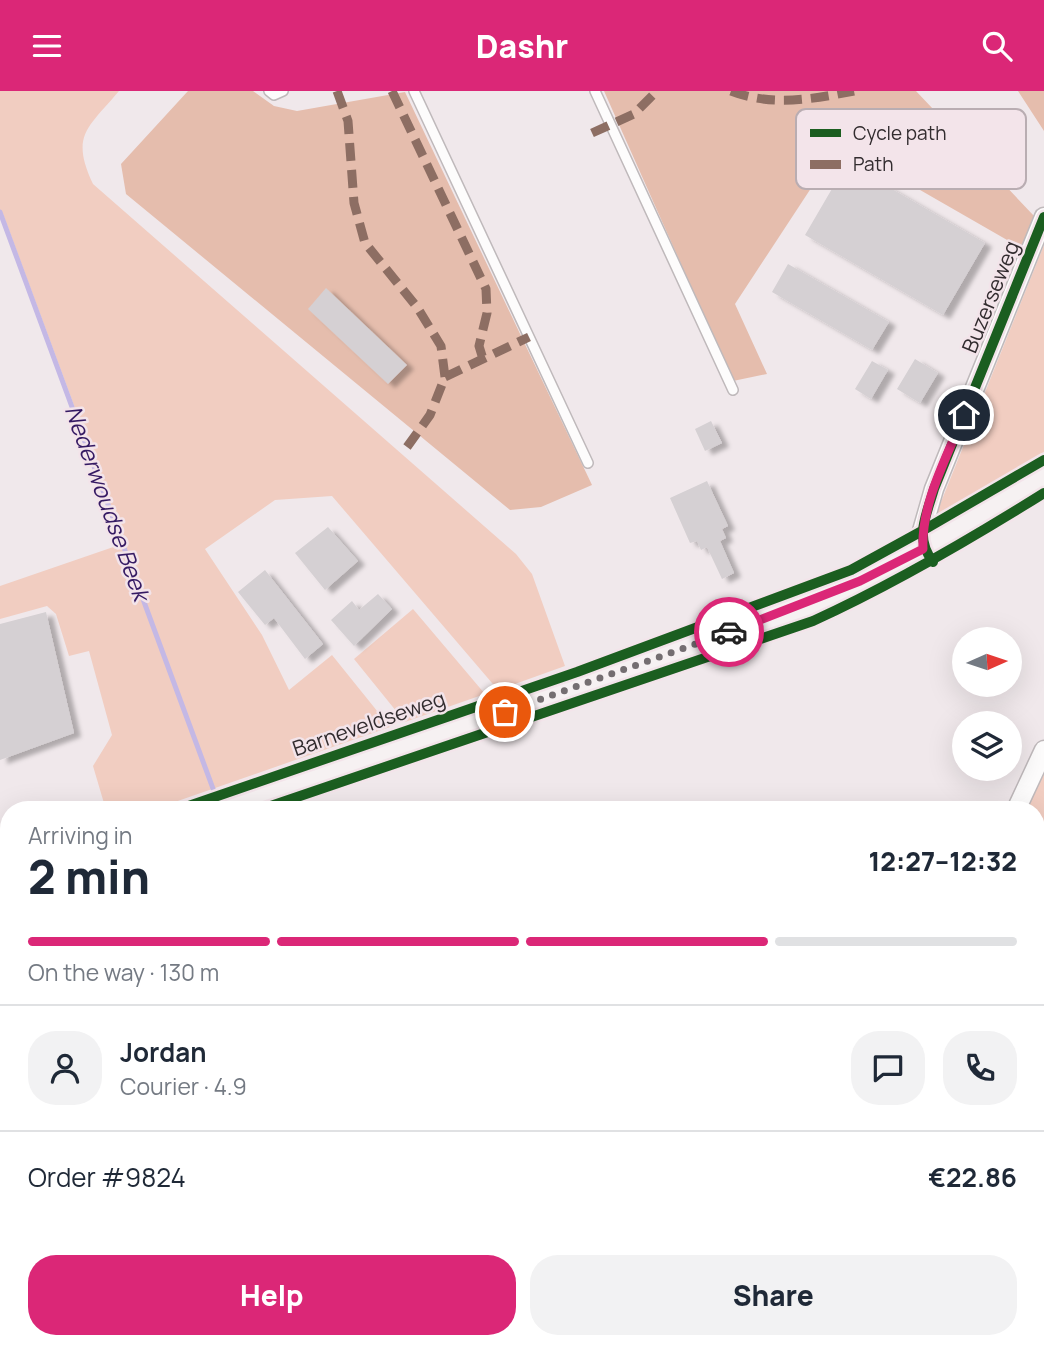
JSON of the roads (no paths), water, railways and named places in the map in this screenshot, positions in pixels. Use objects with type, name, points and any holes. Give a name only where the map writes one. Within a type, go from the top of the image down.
[{"type":"main road","name":"Barneveldseweg","points":[[248,801],[801,606],[860,581],[923,549],[1044,476]]},
{"type":"street","name":"Buzerseweg","points":[[923,549],[922,531],[934,489],[1044,218]]},
{"type":"street","points":[[1020,801],[1044,751]]},
{"type":"lane","points":[[269,91],[274,95],[283,91]]},
{"type":"lane","points":[[414,91],[587,463]]},
{"type":"lane","points":[[595,91],[733,390]]},
{"type":"waterway","name":"Nederwoudse Beek","points":[[0,212],[215,794]]}]
